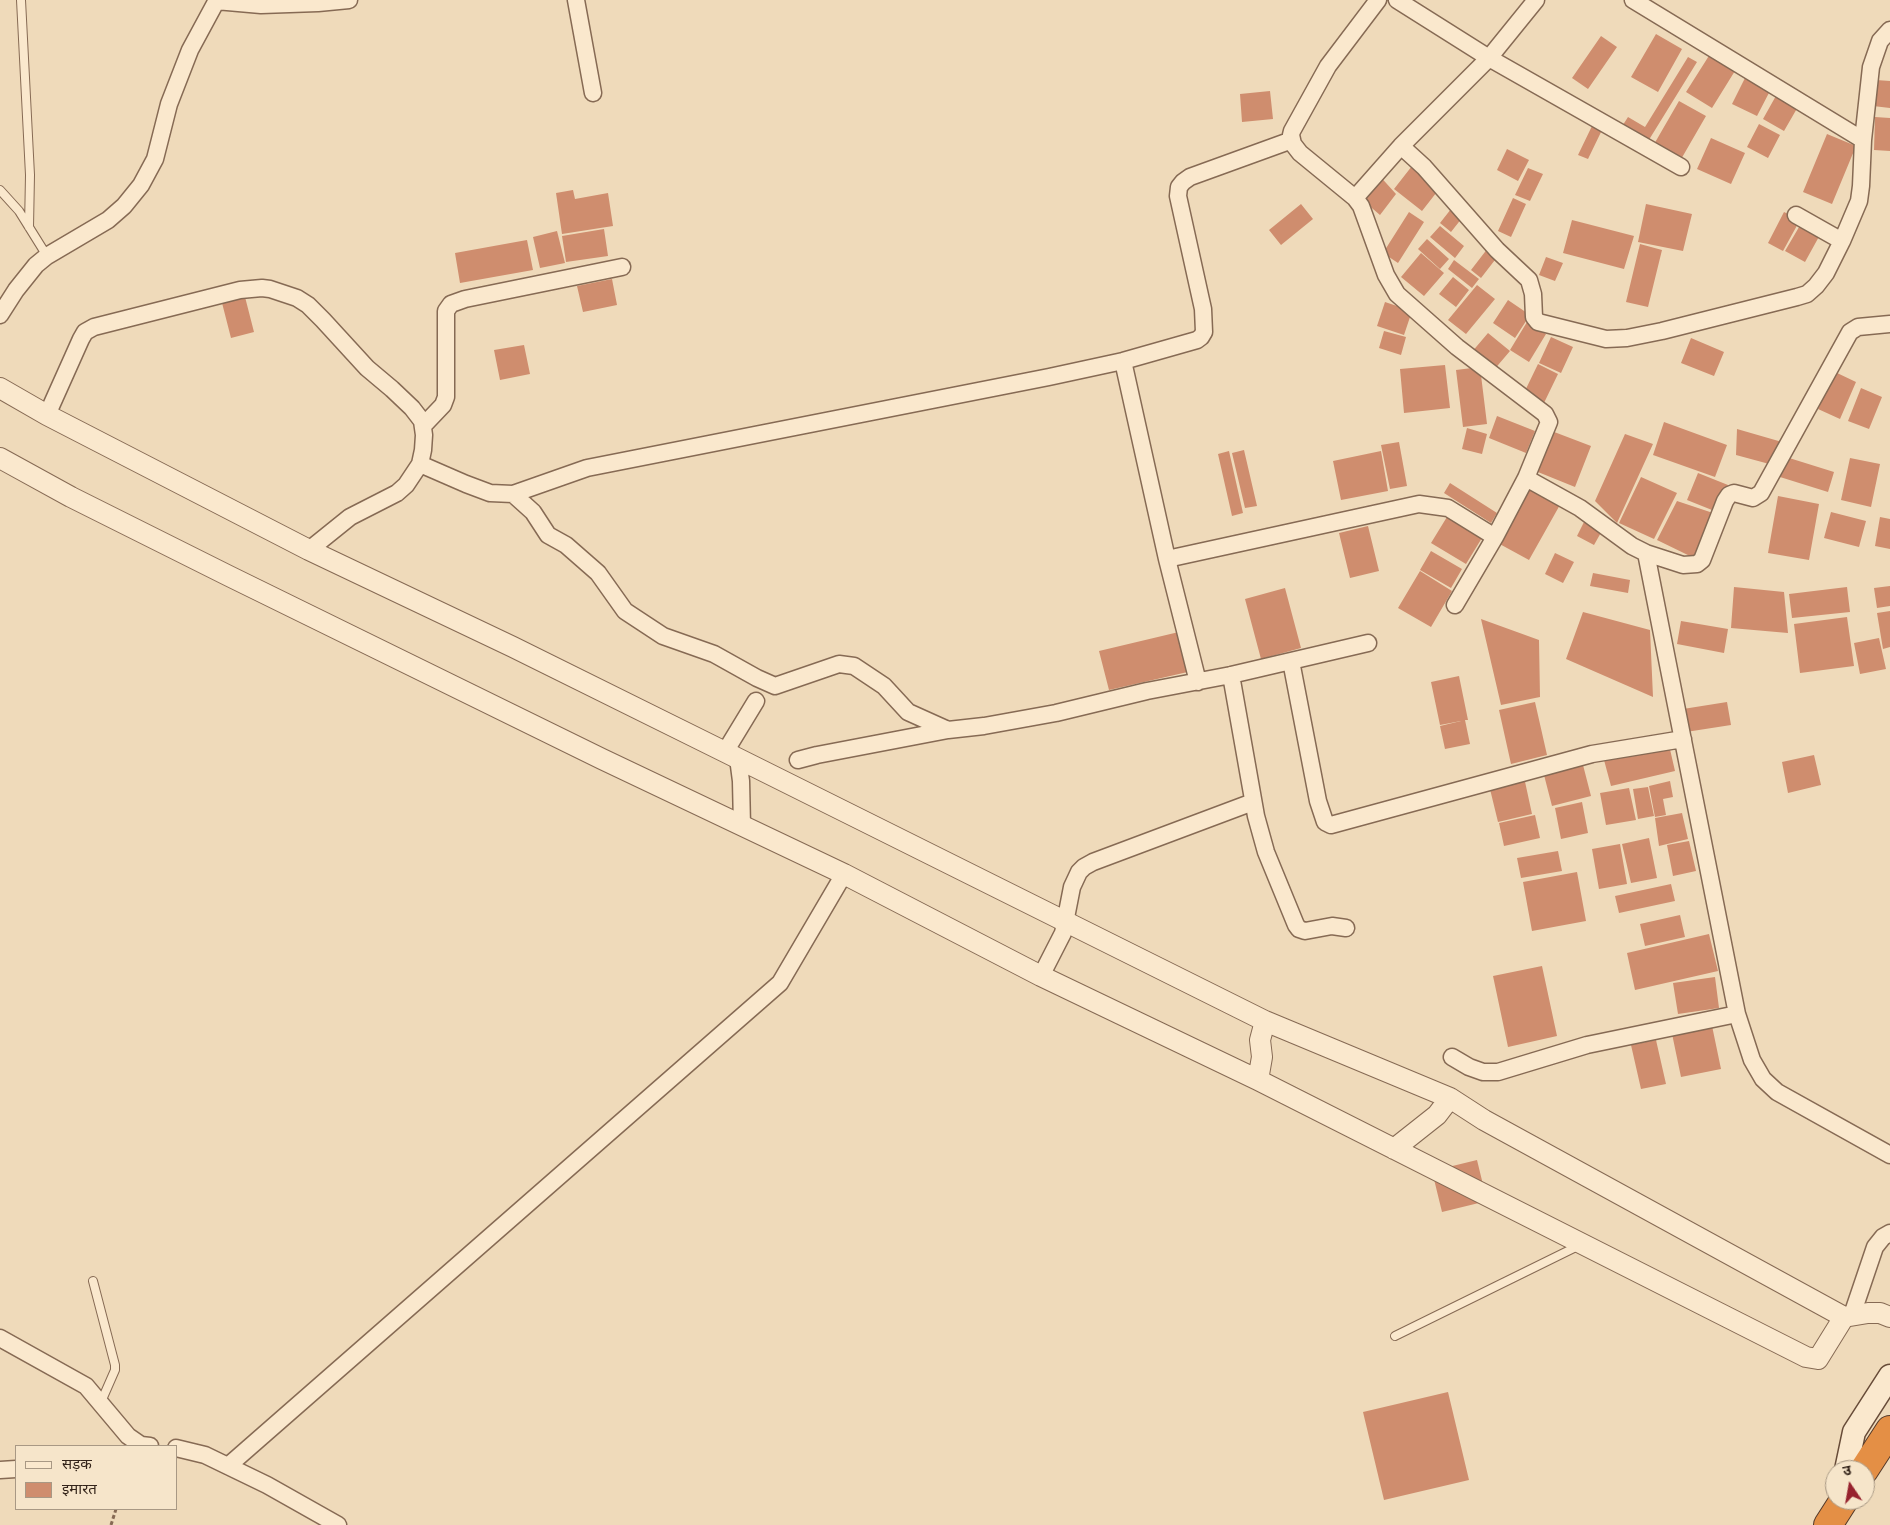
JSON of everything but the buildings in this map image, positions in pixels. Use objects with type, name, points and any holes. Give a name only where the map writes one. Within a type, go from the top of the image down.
[{"type":"highway","points":[[1870,1460],[1890,1430]]},
{"type":"main road","points":[[1848,1460],[1854,1432],[1890,1376]]},
{"type":"street","points":[[0,315],[20,285],[47,256],[108,220],[124,206],[141,185],[155,159],[169,104],[190,50],[216,0],[261,5],[348,0]]},
{"type":"street","points":[[576,0],[593,93]]},
{"type":"street","points":[[1378,0],[1328,66],[1292,131],[1292,140],[1300,153],[1355,198],[1364,212],[1386,274],[1397,294],[1457,346],[1547,417],[1549,425],[1526,478],[1495,537],[1455,605]]},
{"type":"street","points":[[1397,0],[1489,58],[1681,167]]},
{"type":"street","points":[[1355,198],[1400,146],[1489,58],[1536,0]]},
{"type":"street","points":[[1633,0],[1863,140]]},
{"type":"street","points":[[1400,146],[1424,167],[1497,250],[1529,280],[1533,294],[1534,317],[1538,322],[1606,339],[1627,338],[1662,331],[1807,294],[1826,273],[1859,201],[1871,67],[1880,41],[1890,30]]},
{"type":"street","points":[[420,464],[490,493],[513,494],[587,468],[1030,381],[1123,361],[1198,340],[1203,335],[1205,328],[1203,309],[1178,196],[1180,185],[1190,177],[1292,140]]},
{"type":"street","points":[[1796,215],[1842,241]]},
{"type":"street","points":[[423,426],[443,405],[446,397],[446,312],[451,304],[465,299],[622,267]]},
{"type":"street","points":[[47,415],[80,339],[90,329],[103,324],[240,290],[262,288],[286,293],[308,305],[367,368],[412,408],[419,416],[423,426],[424,450],[420,464],[406,484],[397,493],[350,517],[309,550]]},
{"type":"street","points":[[1526,478],[1580,508],[1632,546],[1646,553],[1683,565],[1698,564],[1702,560],[1729,495],[1734,493],[1753,498],[1761,493],[1850,332],[1858,326],[1890,324]]},
{"type":"street","points":[[1123,361],[1167,558],[1198,682]]},
{"type":"street","points":[[0,388],[47,415],[309,550],[513,647],[1265,1021],[1450,1098],[1484,1120],[1848,1316],[1878,1313],[1890,1317]]},
{"type":"street","points":[[0,458],[71,497],[229,576],[602,759],[844,874],[1041,976],[1258,1080],[1806,1357],[1818,1359],[1848,1316],[1875,1247],[1883,1237],[1890,1233]]},
{"type":"street","points":[[513,494],[534,512],[548,534],[566,546],[598,573],[625,610],[663,636],[714,654],[752,676],[775,686]]},
{"type":"street","points":[[1167,558],[1419,504],[1448,508],[1495,537]]},
{"type":"street","points":[[1646,553],[1737,1014],[1752,1060],[1763,1079],[1778,1092],[1890,1155]]},
{"type":"street","points":[[798,760],[948,730],[984,726],[1056,713],[1147,691],[1291,662],[1368,643]]},
{"type":"street","points":[[1291,662],[1318,800],[1325,822],[1331,825],[1592,754],[1683,739]]},
{"type":"street","points":[[756,701],[775,686],[839,664],[854,666],[884,686],[908,712],[948,730]]},
{"type":"street","points":[[1231,675],[1253,802],[1266,852],[1298,927],[1305,931],[1332,926],[1346,928]]},
{"type":"street","points":[[742,826],[741,781],[732,755],[756,701],[756,688],[752,676]]},
{"type":"street","points":[[1041,976],[1059,941],[1066,923],[1072,888],[1079,872],[1084,867],[1253,802]]},
{"type":"street","points":[[228,1466],[780,983],[844,874]]},
{"type":"street","points":[[1452,1057],[1460,1063],[1483,1072],[1498,1072],[1587,1045],[1737,1014]]},
{"type":"street","points":[[1258,1080],[1262,1057],[1260,1040],[1265,1021]]},
{"type":"street","points":[[1394,1149],[1437,1115],[1450,1098]]},
{"type":"street","points":[[0,1338],[86,1386],[101,1402],[119,1427],[133,1441],[141,1445]]},
{"type":"street","points":[[178,1448],[205,1455],[267,1485],[338,1525]]},
{"type":"street","points":[[0,1470],[15,1469]]},
{"type":"lane","points":[[21,0],[30,175],[29,227]]},
{"type":"lane","points":[[0,190],[19,211],[47,256]]},
{"type":"lane","points":[[1395,1336],[1581,1244]]},
{"type":"lane","points":[[93,1281],[115,1365],[101,1402]]},
{"type":"path","points":[[111,1525],[116,1510]]}]
